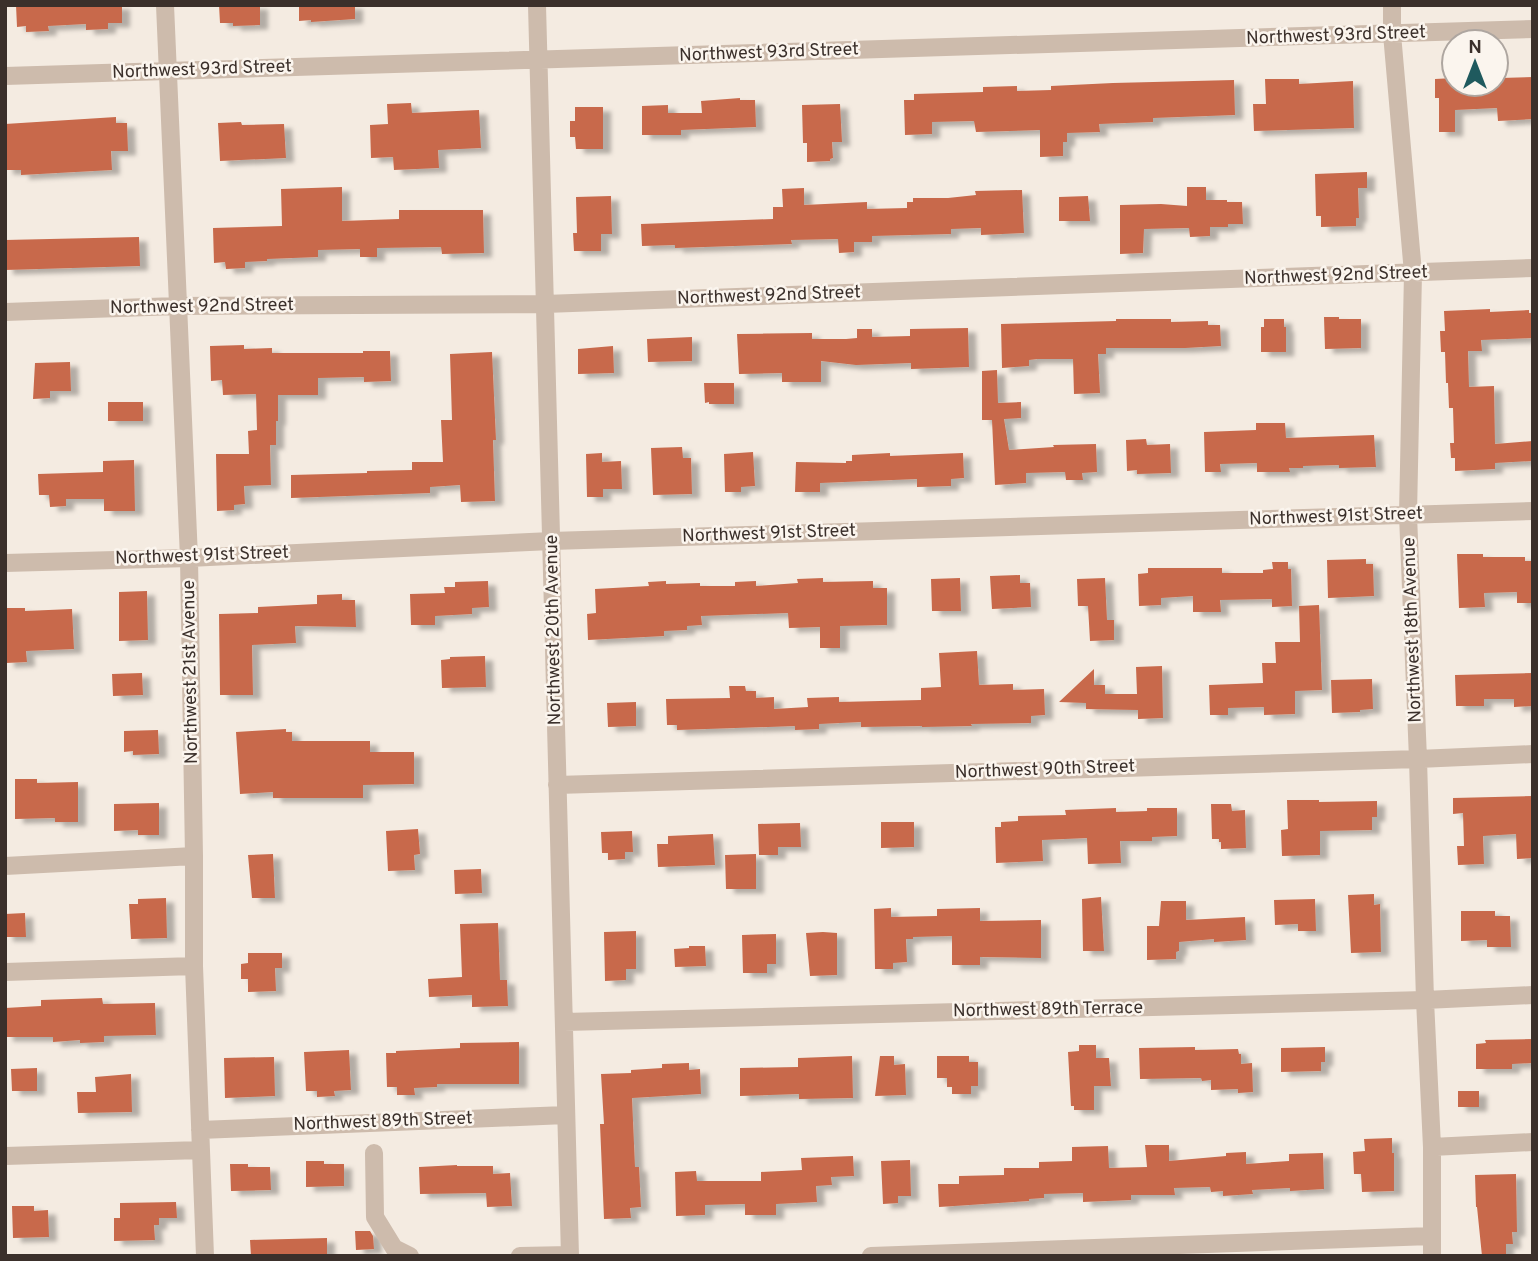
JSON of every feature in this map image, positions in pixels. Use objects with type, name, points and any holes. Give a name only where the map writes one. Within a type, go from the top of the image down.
[{"type":"street","name":"Northwest 21st Avenue","points":[[165,5],[189,558],[194,966],[205,1256]]},
{"type":"street","name":"Northwest 20th Avenue","points":[[537,5],[570,1255]]},
{"type":"street","name":"Northwest 18th Avenue","points":[[1391,5],[1413,273],[1408,515],[1432,1147],[1432,1256]]},
{"type":"street","name":"Northwest 93rd Street","points":[[5,76],[1533,29]]},
{"type":"street","name":"Northwest 92nd Street","points":[[5,312],[177,306],[545,304],[1533,268]]},
{"type":"street","name":"Northwest 91st Street","points":[[5,563],[189,558],[551,541],[1533,511]]},
{"type":"street","name":"Northwest 90th Street","points":[[558,785],[1533,754]]},
{"type":"street","points":[[5,866],[194,856]]},
{"type":"street","points":[[5,972],[194,966]]},
{"type":"street","name":"Northwest 89th Terrace","points":[[564,1022],[1533,995]]},
{"type":"street","name":"Northwest 89th Street","points":[[200,1130],[566,1115]]},
{"type":"street","points":[[1432,1147],[1533,1142]]},
{"type":"street","points":[[5,1156],[201,1150]]},
{"type":"street","points":[[373,1153],[375,1217],[394,1248],[410,1256]]},
{"type":"street","points":[[871,1256],[1431,1236]]},
{"type":"street","points":[[520,1256],[570,1255]]},
{"type":"building","points":[[16,5],[122,5],[122,23],[108,23],[108,29],[86,30],[86,24],[48,26],[49,31],[26,32],[26,26],[17,27]]},
{"type":"building","points":[[219,5],[260,5],[260,25],[233,26],[233,23],[220,23]]},
{"type":"building","points":[[299,5],[355,5],[355,19],[299,21]]},
{"type":"building","points":[[1533,77],[1533,119],[1498,121],[1497,108],[1455,110],[1455,132],[1439,132],[1439,98],[1435,98],[1435,79],[1440,79],[1440,98],[1510,98],[1510,78]]},
{"type":"building","points":[[1265,79],[1299,79],[1299,84],[1353,81],[1354,128],[1254,131],[1253,104],[1266,104]]},
{"type":"building","points":[[1234,80],[1235,115],[1153,118],[1153,122],[1099,124],[1100,132],[1067,133],[1067,142],[1063,142],[1063,156],[1040,157],[1040,130],[976,132],[974,121],[932,122],[932,134],[905,135],[904,100],[914,100],[914,94],[983,92],[983,87],[1017,86],[1017,91],[1051,90],[1051,86]]},
{"type":"building","points":[[740,98],[755,100],[756,127],[681,130],[681,135],[642,135],[642,106],[668,105],[668,113],[702,113],[701,101]]},
{"type":"building","points":[[411,103],[412,113],[479,110],[481,148],[438,150],[439,168],[394,170],[393,157],[371,158],[370,125],[388,124],[387,104]]},
{"type":"building","points":[[840,104],[842,142],[832,142],[833,158],[830,161],[807,162],[807,143],[803,143],[802,105]]},
{"type":"building","points":[[575,107],[603,107],[603,149],[576,149],[575,137],[570,137],[570,121],[575,121]]},
{"type":"building","points":[[116,117],[116,123],[127,123],[128,151],[111,151],[112,170],[21,175],[21,170],[5,170],[5,124]]},
{"type":"building","points":[[241,122],[242,125],[284,124],[286,158],[220,161],[218,123]]},
{"type":"building","points":[[1367,172],[1367,188],[1358,188],[1359,218],[1356,218],[1356,226],[1321,227],[1321,216],[1316,216],[1315,174]]},
{"type":"building","points":[[342,187],[342,221],[399,219],[399,210],[483,210],[484,253],[442,254],[441,247],[377,248],[377,257],[360,257],[360,249],[318,250],[318,257],[245,262],[245,268],[226,269],[225,262],[214,263],[213,228],[282,226],[281,189]]},
{"type":"building","points":[[1187,187],[1206,187],[1206,200],[1242,202],[1243,224],[1210,227],[1210,236],[1190,237],[1189,228],[1144,229],[1143,253],[1120,254],[1120,205],[1187,206]]},
{"type":"building","points":[[804,188],[804,205],[867,202],[867,209],[907,208],[907,202],[913,202],[913,198],[948,198],[976,195],[975,191],[1022,190],[1024,233],[981,235],[981,228],[951,229],[951,234],[872,236],[872,242],[854,242],[854,252],[839,253],[838,239],[791,240],[792,244],[675,248],[675,245],[642,246],[641,224],[773,219],[773,207],[783,207],[782,189]]},
{"type":"building","points":[[611,196],[612,234],[601,234],[601,251],[574,251],[573,233],[577,233],[576,197]]},
{"type":"building","points":[[1088,196],[1090,221],[1059,221],[1059,197]]},
{"type":"building","points":[[139,237],[140,266],[5,270],[5,240]]},
{"type":"building","points":[[1490,309],[1490,312],[1529,310],[1529,313],[1533,313],[1533,338],[1481,340],[1482,351],[1468,351],[1469,387],[1494,386],[1495,444],[1533,441],[1533,461],[1495,463],[1495,469],[1455,471],[1455,458],[1451,458],[1450,443],[1454,443],[1453,408],[1449,408],[1445,352],[1441,352],[1440,331],[1445,331],[1444,311]]},
{"type":"building","points":[[1324,317],[1361,319],[1361,348],[1325,349]]},
{"type":"building","points":[[1116,319],[1208,321],[1208,325],[1220,325],[1221,346],[1106,348],[1106,354],[1098,354],[1100,393],[1074,394],[1073,359],[1029,360],[1029,366],[1002,368],[1001,324]]},
{"type":"building","points":[[1264,319],[1284,319],[1286,352],[1261,352],[1261,327],[1264,327]]},
{"type":"building","points":[[968,328],[969,367],[911,369],[911,363],[856,365],[821,361],[821,382],[782,382],[782,373],[739,374],[737,334],[812,333],[812,339],[846,339],[857,338],[857,329],[872,329],[872,337],[910,336],[910,329]]},
{"type":"building","points":[[692,337],[692,361],[648,362],[647,339]]},
{"type":"building","points":[[244,345],[244,349],[272,348],[272,353],[390,351],[391,381],[364,382],[364,377],[318,378],[318,395],[278,395],[276,445],[270,445],[271,485],[244,486],[245,504],[234,505],[234,510],[217,511],[216,454],[249,454],[248,431],[257,430],[256,394],[223,395],[222,380],[211,381],[210,346]]},
{"type":"building","points":[[613,346],[614,373],[578,374],[578,349]]},
{"type":"building","points":[[492,352],[496,440],[493,440],[495,501],[461,502],[460,485],[430,487],[430,493],[291,498],[291,475],[412,470],[412,462],[443,462],[441,420],[452,420],[450,354]]},
{"type":"building","points":[[70,362],[71,391],[50,391],[50,398],[33,399],[35,363]]},
{"type":"building","points":[[997,370],[998,403],[1021,402],[1021,418],[1004,419],[1009,450],[1096,444],[1097,472],[1082,473],[1083,480],[1066,480],[1065,472],[1026,473],[1026,483],[995,485],[992,420],[982,420],[982,371]]},
{"type":"building","points":[[704,383],[734,383],[734,404],[705,403]]},
{"type":"building","points":[[108,402],[143,402],[143,421],[108,421]]},
{"type":"building","points":[[1256,423],[1285,423],[1286,438],[1374,435],[1376,467],[1303,466],[1289,468],[1290,472],[1257,472],[1257,463],[1220,464],[1221,472],[1205,472],[1204,432],[1256,430]]},
{"type":"building","points":[[1146,439],[1147,445],[1170,444],[1171,473],[1137,474],[1137,470],[1127,471],[1126,440]]},
{"type":"building","points":[[682,447],[683,458],[691,458],[692,494],[653,495],[651,448]]},
{"type":"building","points":[[753,452],[755,486],[741,487],[741,492],[725,492],[724,454]]},
{"type":"building","points":[[602,453],[602,462],[621,461],[622,489],[603,489],[603,497],[587,497],[586,454]]},
{"type":"building","points":[[890,453],[890,456],[963,453],[964,478],[951,479],[951,486],[917,487],[917,479],[820,483],[820,492],[795,492],[796,462],[846,463],[852,461],[852,455]]},
{"type":"building","points":[[134,460],[135,511],[104,511],[104,499],[66,499],[66,506],[50,507],[49,495],[39,495],[38,474],[103,472],[103,461]]},
{"type":"building","points":[[1457,554],[1525,557],[1525,561],[1533,561],[1533,603],[1517,603],[1517,592],[1484,593],[1485,607],[1459,608]]},
{"type":"building","points":[[1366,559],[1366,564],[1373,564],[1374,596],[1328,598],[1327,560]]},
{"type":"building","points":[[1272,562],[1288,562],[1288,569],[1291,569],[1292,606],[1272,607],[1272,599],[1220,600],[1221,612],[1193,612],[1193,596],[1161,598],[1161,605],[1139,606],[1138,574],[1148,573],[1148,568],[1222,568],[1222,573],[1263,573],[1263,570],[1273,569]]},
{"type":"building","points":[[1020,575],[1020,583],[1030,583],[1031,607],[992,609],[990,576]]},
{"type":"building","points":[[823,578],[823,582],[873,581],[873,588],[887,588],[887,625],[840,626],[840,648],[820,648],[820,627],[789,628],[788,613],[701,616],[702,625],[687,626],[687,630],[664,631],[664,636],[588,640],[587,614],[596,613],[595,589],[649,586],[648,582],[666,581],[666,584],[735,586],[735,582],[756,581],[756,586]]},
{"type":"building","points":[[960,578],[961,611],[932,611],[931,579]]},
{"type":"building","points":[[1105,578],[1107,620],[1114,620],[1114,640],[1090,641],[1088,606],[1078,606],[1077,579]]},
{"type":"building","points":[[488,581],[489,607],[472,608],[472,614],[435,616],[435,625],[411,625],[410,594],[445,593],[444,587],[455,587],[455,582]]},
{"type":"building","points":[[147,591],[148,640],[119,641],[119,592]]},
{"type":"building","points":[[342,594],[342,600],[355,600],[356,627],[295,626],[296,643],[252,645],[253,695],[220,695],[219,614],[258,613],[258,607],[317,604],[317,595]]},
{"type":"building","points":[[1319,605],[1322,690],[1295,691],[1295,714],[1264,715],[1264,707],[1228,708],[1228,715],[1210,715],[1209,685],[1263,683],[1262,663],[1276,663],[1275,642],[1300,642],[1299,606]]},
{"type":"building","points":[[5,608],[25,608],[25,611],[72,609],[74,649],[26,651],[27,662],[6,663]]},
{"type":"building","points":[[977,651],[979,685],[1013,684],[1013,690],[1044,689],[1045,715],[1031,716],[1031,723],[971,724],[972,726],[861,727],[861,722],[819,724],[819,729],[795,730],[795,726],[677,730],[677,725],[667,725],[666,699],[730,698],[729,686],[745,686],[746,691],[756,691],[756,698],[774,697],[774,709],[808,707],[807,698],[839,697],[839,702],[921,700],[921,688],[941,687],[939,653]]},
{"type":"building","points":[[485,656],[486,687],[442,688],[441,660],[450,657]]},
{"type":"building","points":[[1162,666],[1163,718],[1138,719],[1138,710],[1086,709],[1086,703],[1059,702],[1094,669],[1094,685],[1105,685],[1105,694],[1137,694],[1136,667]]},
{"type":"building","points":[[142,673],[143,695],[113,696],[112,674]]},
{"type":"building","points":[[1533,673],[1533,706],[1514,707],[1514,699],[1484,699],[1484,706],[1456,706],[1455,675]]},
{"type":"building","points":[[1372,679],[1373,709],[1332,713],[1331,680]]},
{"type":"building","points":[[636,702],[636,726],[608,727],[607,703]]},
{"type":"building","points":[[286,729],[286,732],[292,732],[292,741],[370,741],[370,752],[414,752],[414,784],[363,785],[363,798],[273,798],[273,792],[240,794],[236,732]]},
{"type":"building","points":[[158,730],[159,754],[133,755],[133,751],[124,752],[124,731]]},
{"type":"building","points":[[15,779],[37,779],[37,783],[78,782],[78,822],[55,822],[55,818],[15,819]]},
{"type":"building","points":[[1533,796],[1533,858],[1517,859],[1516,834],[1483,836],[1484,864],[1458,865],[1457,846],[1464,846],[1463,813],[1453,814],[1453,798]]},
{"type":"building","points":[[1287,800],[1377,801],[1377,817],[1372,817],[1372,830],[1320,831],[1320,855],[1282,856],[1281,830],[1288,829]]},
{"type":"building","points":[[159,803],[159,835],[138,835],[138,830],[114,831],[114,804]]},
{"type":"building","points":[[1211,804],[1231,804],[1232,811],[1245,810],[1246,848],[1221,849],[1219,839],[1212,839]]},
{"type":"building","points":[[1116,808],[1116,812],[1177,808],[1177,836],[1152,837],[1152,841],[1120,841],[1121,863],[1088,864],[1087,838],[1042,840],[1043,861],[996,863],[995,827],[1001,827],[1001,822],[1018,821],[1018,816],[1066,815],[1065,810]]},
{"type":"building","points":[[881,822],[914,822],[914,847],[881,848]]},
{"type":"building","points":[[800,823],[801,847],[778,847],[778,855],[759,855],[758,824]]},
{"type":"building","points":[[418,829],[420,854],[414,855],[415,870],[388,871],[386,831]]},
{"type":"building","points":[[632,831],[633,852],[625,852],[625,859],[608,860],[608,853],[602,853],[601,832]]},
{"type":"building","points":[[713,834],[715,865],[658,867],[657,844],[668,844],[668,836]]},
{"type":"building","points":[[273,854],[275,898],[252,898],[248,855]]},
{"type":"building","points":[[756,854],[756,889],[726,889],[725,855]]},
{"type":"building","points":[[481,869],[482,893],[455,894],[454,870]]},
{"type":"building","points":[[1374,894],[1374,905],[1380,904],[1381,952],[1351,953],[1348,895]]},
{"type":"building","points":[[1101,897],[1104,951],[1083,951],[1082,899]]},
{"type":"building","points":[[166,898],[167,938],[131,939],[129,904],[138,904],[138,899]]},
{"type":"building","points":[[1315,899],[1316,931],[1298,931],[1298,924],[1275,925],[1274,900]]},
{"type":"building","points":[[1161,901],[1186,901],[1186,920],[1245,917],[1246,940],[1179,942],[1176,959],[1147,960],[1147,926],[1159,926]]},
{"type":"building","points":[[891,908],[891,917],[937,916],[937,909],[980,908],[980,921],[1041,920],[1041,958],[980,957],[980,965],[952,965],[952,936],[913,937],[906,939],[907,962],[893,963],[893,969],[875,969],[874,909]]},
{"type":"building","points":[[1461,911],[1495,911],[1495,916],[1510,916],[1511,947],[1487,947],[1487,940],[1461,941]]},
{"type":"building","points":[[25,913],[26,937],[5,937],[5,914]]},
{"type":"building","points":[[498,923],[500,980],[507,980],[508,1006],[472,1007],[472,995],[429,997],[428,979],[462,977],[460,924]]},
{"type":"building","points":[[636,931],[636,969],[626,969],[626,980],[605,981],[604,932]]},
{"type":"building","points":[[806,933],[837,933],[837,975],[810,976]]},
{"type":"building","points":[[776,934],[776,964],[767,964],[767,973],[743,973],[742,935]]},
{"type":"building","points":[[705,946],[706,966],[675,967],[674,949]]},
{"type":"building","points":[[248,953],[282,953],[282,968],[275,968],[276,991],[248,992],[248,979],[241,979],[241,964],[248,963]]},
{"type":"building","points":[[102,998],[103,1004],[155,1003],[156,1035],[104,1036],[104,1042],[80,1043],[80,1040],[53,1042],[53,1037],[5,1037],[5,1008],[41,1006],[41,1000]]},
{"type":"building","points":[[1533,1039],[1533,1063],[1512,1064],[1512,1069],[1476,1069],[1476,1044],[1486,1043],[1485,1040]]},
{"type":"building","points":[[519,1042],[519,1084],[437,1084],[437,1087],[414,1088],[415,1095],[397,1095],[397,1087],[387,1087],[386,1053],[460,1048],[460,1043]]},
{"type":"building","points":[[1079,1045],[1096,1045],[1096,1058],[1109,1058],[1111,1086],[1094,1086],[1094,1110],[1074,1110],[1074,1106],[1071,1106],[1068,1052],[1079,1051]]},
{"type":"building","points":[[1195,1047],[1195,1050],[1238,1049],[1241,1064],[1252,1063],[1253,1092],[1238,1093],[1238,1089],[1211,1090],[1211,1080],[1202,1081],[1201,1078],[1140,1079],[1139,1048]]},
{"type":"building","points":[[1325,1047],[1325,1062],[1321,1062],[1321,1071],[1281,1072],[1281,1048]]},
{"type":"building","points":[[349,1050],[351,1090],[334,1091],[335,1096],[317,1097],[317,1091],[306,1091],[304,1052]]},
{"type":"building","points":[[852,1056],[853,1098],[799,1099],[799,1094],[740,1096],[740,1068],[798,1067],[798,1058]]},
{"type":"building","points":[[880,1056],[894,1056],[894,1065],[905,1064],[906,1095],[875,1096]]},
{"type":"building","points":[[937,1056],[969,1056],[969,1062],[978,1062],[978,1086],[971,1086],[971,1094],[952,1094],[952,1087],[947,1087],[947,1078],[937,1078]]},
{"type":"building","points":[[274,1057],[275,1096],[225,1098],[224,1058]]},
{"type":"building","points":[[689,1063],[689,1070],[700,1069],[701,1094],[632,1098],[635,1167],[639,1167],[641,1207],[630,1208],[631,1218],[604,1219],[601,1074],[631,1073],[631,1070],[662,1068],[662,1064]]},
{"type":"building","points":[[37,1068],[37,1091],[12,1091],[11,1069]]},
{"type":"building","points":[[131,1074],[132,1112],[78,1113],[77,1092],[96,1092],[95,1077]]},
{"type":"building","points":[[1458,1091],[1479,1091],[1479,1107],[1458,1107]]},
{"type":"building","points":[[1392,1138],[1394,1191],[1362,1192],[1361,1174],[1354,1174],[1353,1152],[1365,1151],[1364,1139]]},
{"type":"building","points":[[1145,1145],[1169,1145],[1169,1161],[1246,1152],[1246,1164],[1289,1161],[1289,1154],[1323,1153],[1324,1189],[1252,1190],[1253,1194],[1223,1196],[1223,1191],[1211,1192],[1210,1187],[1174,1188],[1175,1195],[1131,1195],[1131,1200],[1083,1202],[1083,1193],[1044,1194],[1044,1198],[1029,1201],[939,1207],[938,1184],[959,1184],[959,1176],[1004,1175],[1004,1168],[1039,1168],[1039,1162],[1072,1161],[1072,1147],[1108,1146],[1109,1168],[1147,1167]]},
{"type":"building","points":[[853,1156],[854,1176],[831,1177],[832,1185],[816,1186],[817,1202],[776,1204],[776,1215],[745,1215],[745,1204],[705,1205],[705,1215],[676,1216],[675,1172],[696,1171],[697,1181],[761,1181],[761,1172],[802,1170],[801,1158]]},
{"type":"building","points":[[910,1160],[911,1196],[898,1196],[898,1203],[883,1204],[881,1161]]},
{"type":"building","points":[[306,1161],[344,1164],[344,1186],[306,1187]]},
{"type":"building","points":[[230,1164],[270,1167],[271,1190],[231,1191]]},
{"type":"building","points":[[493,1166],[493,1174],[510,1173],[512,1206],[487,1207],[486,1193],[420,1194],[419,1167]]},
{"type":"building","points":[[1516,1174],[1517,1232],[1512,1232],[1513,1244],[1506,1244],[1506,1256],[1482,1256],[1475,1175]]},
{"type":"building","points":[[176,1202],[177,1218],[159,1218],[159,1225],[154,1225],[155,1240],[114,1241],[114,1218],[120,1218],[120,1203]]},
{"type":"building","points":[[12,1206],[34,1206],[34,1211],[48,1210],[49,1237],[13,1238]]},
{"type":"building","points":[[355,1231],[370,1231],[374,1249],[356,1250]]},
{"type":"building","points":[[327,1238],[327,1256],[251,1256],[250,1240]]}]
